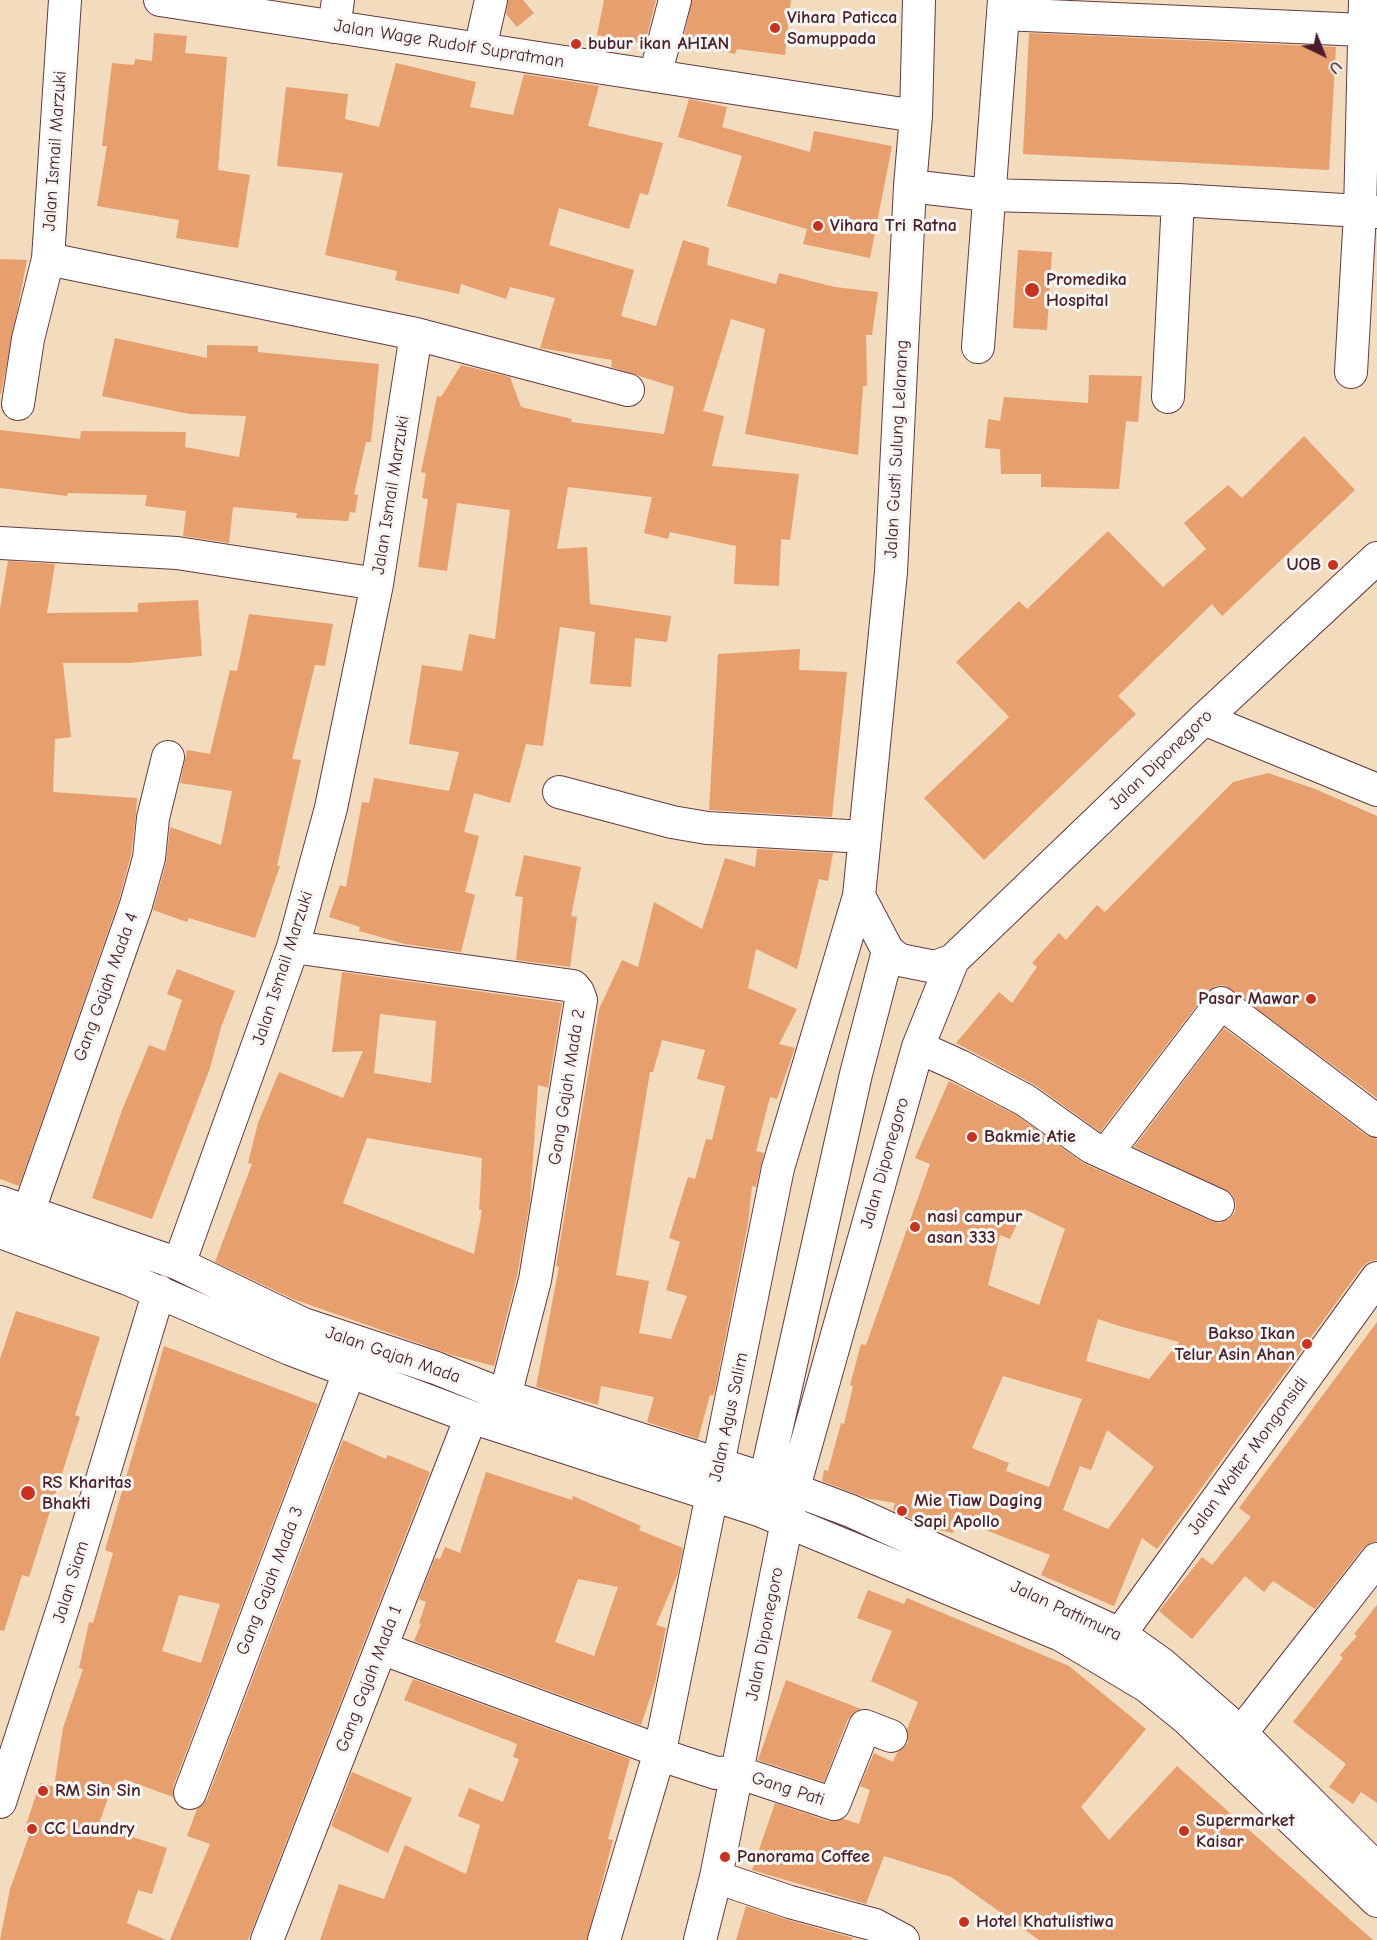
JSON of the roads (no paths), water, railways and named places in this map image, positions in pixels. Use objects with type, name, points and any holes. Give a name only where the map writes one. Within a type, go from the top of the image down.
[{"type":"street","name":"Jalan Ismail Marzuki","points":[[18,404],[28,339],[48,259],[66,0]]},
{"type":"street","name":"Jalan Wage Rudolf Supratman","points":[[160,0],[336,13],[480,49],[916,116]]},
{"type":"street","points":[[480,49],[491,0]]},
{"type":"street","points":[[655,76],[675,0]]},
{"type":"street","name":"Jalan Gusti Sulung Lelanang","points":[[859,896],[891,572],[910,186],[916,116],[919,0]]},
{"type":"street","points":[[978,347],[1003,7],[1364,15],[1368,212],[1351,372]]},
{"type":"street","points":[[910,186],[988,195],[1178,200],[1368,212]]},
{"type":"street","points":[[1168,397],[1178,200]]},
{"type":"street","points":[[48,259],[417,334],[628,390]]},
{"type":"street","name":"Jalan Ismail Marzuki","points":[[179,1264],[293,947],[331,808],[377,584],[417,334]]},
{"type":"street","points":[[0,543],[177,553],[377,584]]},
{"type":"street","name":"Jalan Diponegoro","points":[[700,1940],[716,1877],[727,1772],[788,1521],[779,1485],[918,1047],[952,960],[1204,719],[1377,558]]},
{"type":"street","points":[[1204,719],[1377,790]]},
{"type":"street","name":"Gang Gajah Mada 4","points":[[14,1207],[136,905],[149,858],[153,818],[168,757]]},
{"type":"street","points":[[559,792],[707,828],[865,837]]},
{"type":"street","points":[[859,896],[888,951],[900,960],[935,967],[952,960]]},
{"type":"street","name":"Jalan Agus Salim","points":[[604,1940],[662,1753],[778,1168],[859,896]]},
{"type":"street","name":"Gang Gajah Mada 2","points":[[293,947],[573,986],[578,992],[581,1000],[535,1280],[505,1396]]},
{"type":"street","points":[[759,1510],[779,1485],[854,1086],[888,951]]},
{"type":"street","points":[[1106,1154],[1221,1003],[1377,1121]]},
{"type":"street","points":[[918,1047],[960,1065],[1025,1100],[1082,1141],[1106,1154],[1218,1205]]},
{"type":"street","name":"Jalan Gajah Mada","points":[[14,1207],[179,1264],[350,1370],[471,1417],[759,1510],[1061,1635],[1131,1676],[1186,1718],[1377,1901]]},
{"type":"street","name":"Jalan Gajah Mada","points":[[0,1232],[159,1292],[296,1336],[436,1368],[505,1396],[779,1485]]},
{"type":"street","name":"Jalan Wolter Mongonsidi","points":[[1120,1634],[1377,1278]]},
{"type":"street","name":"Jalan Siam","points":[[0,1802],[65,1602],[159,1292]]},
{"type":"street","name":"Gang Gajah Mada 3","points":[[190,1793],[350,1370]]},
{"type":"street","name":"Gang Gajah Mada 1","points":[[267,1940],[471,1417]]},
{"type":"street","name":"Jalan Pattimura","points":[[779,1485],[852,1511],[1120,1634],[1162,1664],[1241,1733],[1377,1869]]},
{"type":"street","points":[[1241,1733],[1377,1559]]},
{"type":"street","points":[[381,1648],[662,1753],[727,1772]]},
{"type":"street","name":"Gang Pati","points":[[727,1772],[834,1804],[865,1726],[891,1736]]},
{"type":"street","points":[[716,1877],[790,1902],[874,1925],[903,1940]]},
{"type":"place","name":"Vihara Paticca Samuppada","points":[[775,28]]},
{"type":"place","name":"bubur ikan AHIAN","points":[[576,44]]},
{"type":"place","name":"Vihara Tri Ratna","points":[[818,226]]},
{"type":"place","name":"Promedika Hospital","points":[[1032,290]]},
{"type":"place","name":"UOB","points":[[1333,565]]},
{"type":"place","name":"Pasar Mawar","points":[[1311,999]]},
{"type":"place","name":"Bakmie Atie","points":[[972,1137]]},
{"type":"place","name":"nasi campur asan 333","points":[[915,1227]]},
{"type":"place","name":"Bakso Ikan Telur Asin Ahan","points":[[1307,1344]]},
{"type":"place","name":"RS Kharitas Bhakti","points":[[28,1493]]},
{"type":"place","name":"Mie Tiaw Daging Sapi Apollo","points":[[902,1511]]},
{"type":"place","name":"RM Sin Sin","points":[[43,1791]]},
{"type":"place","name":"CC Laundry","points":[[32,1829]]},
{"type":"place","name":"Supermarket Kaisar","points":[[1184,1831]]},
{"type":"place","name":"Panorama Coffee","points":[[725,1857]]},
{"type":"place","name":"Hotel Khatulistiwa","points":[[964,1922]]}]
